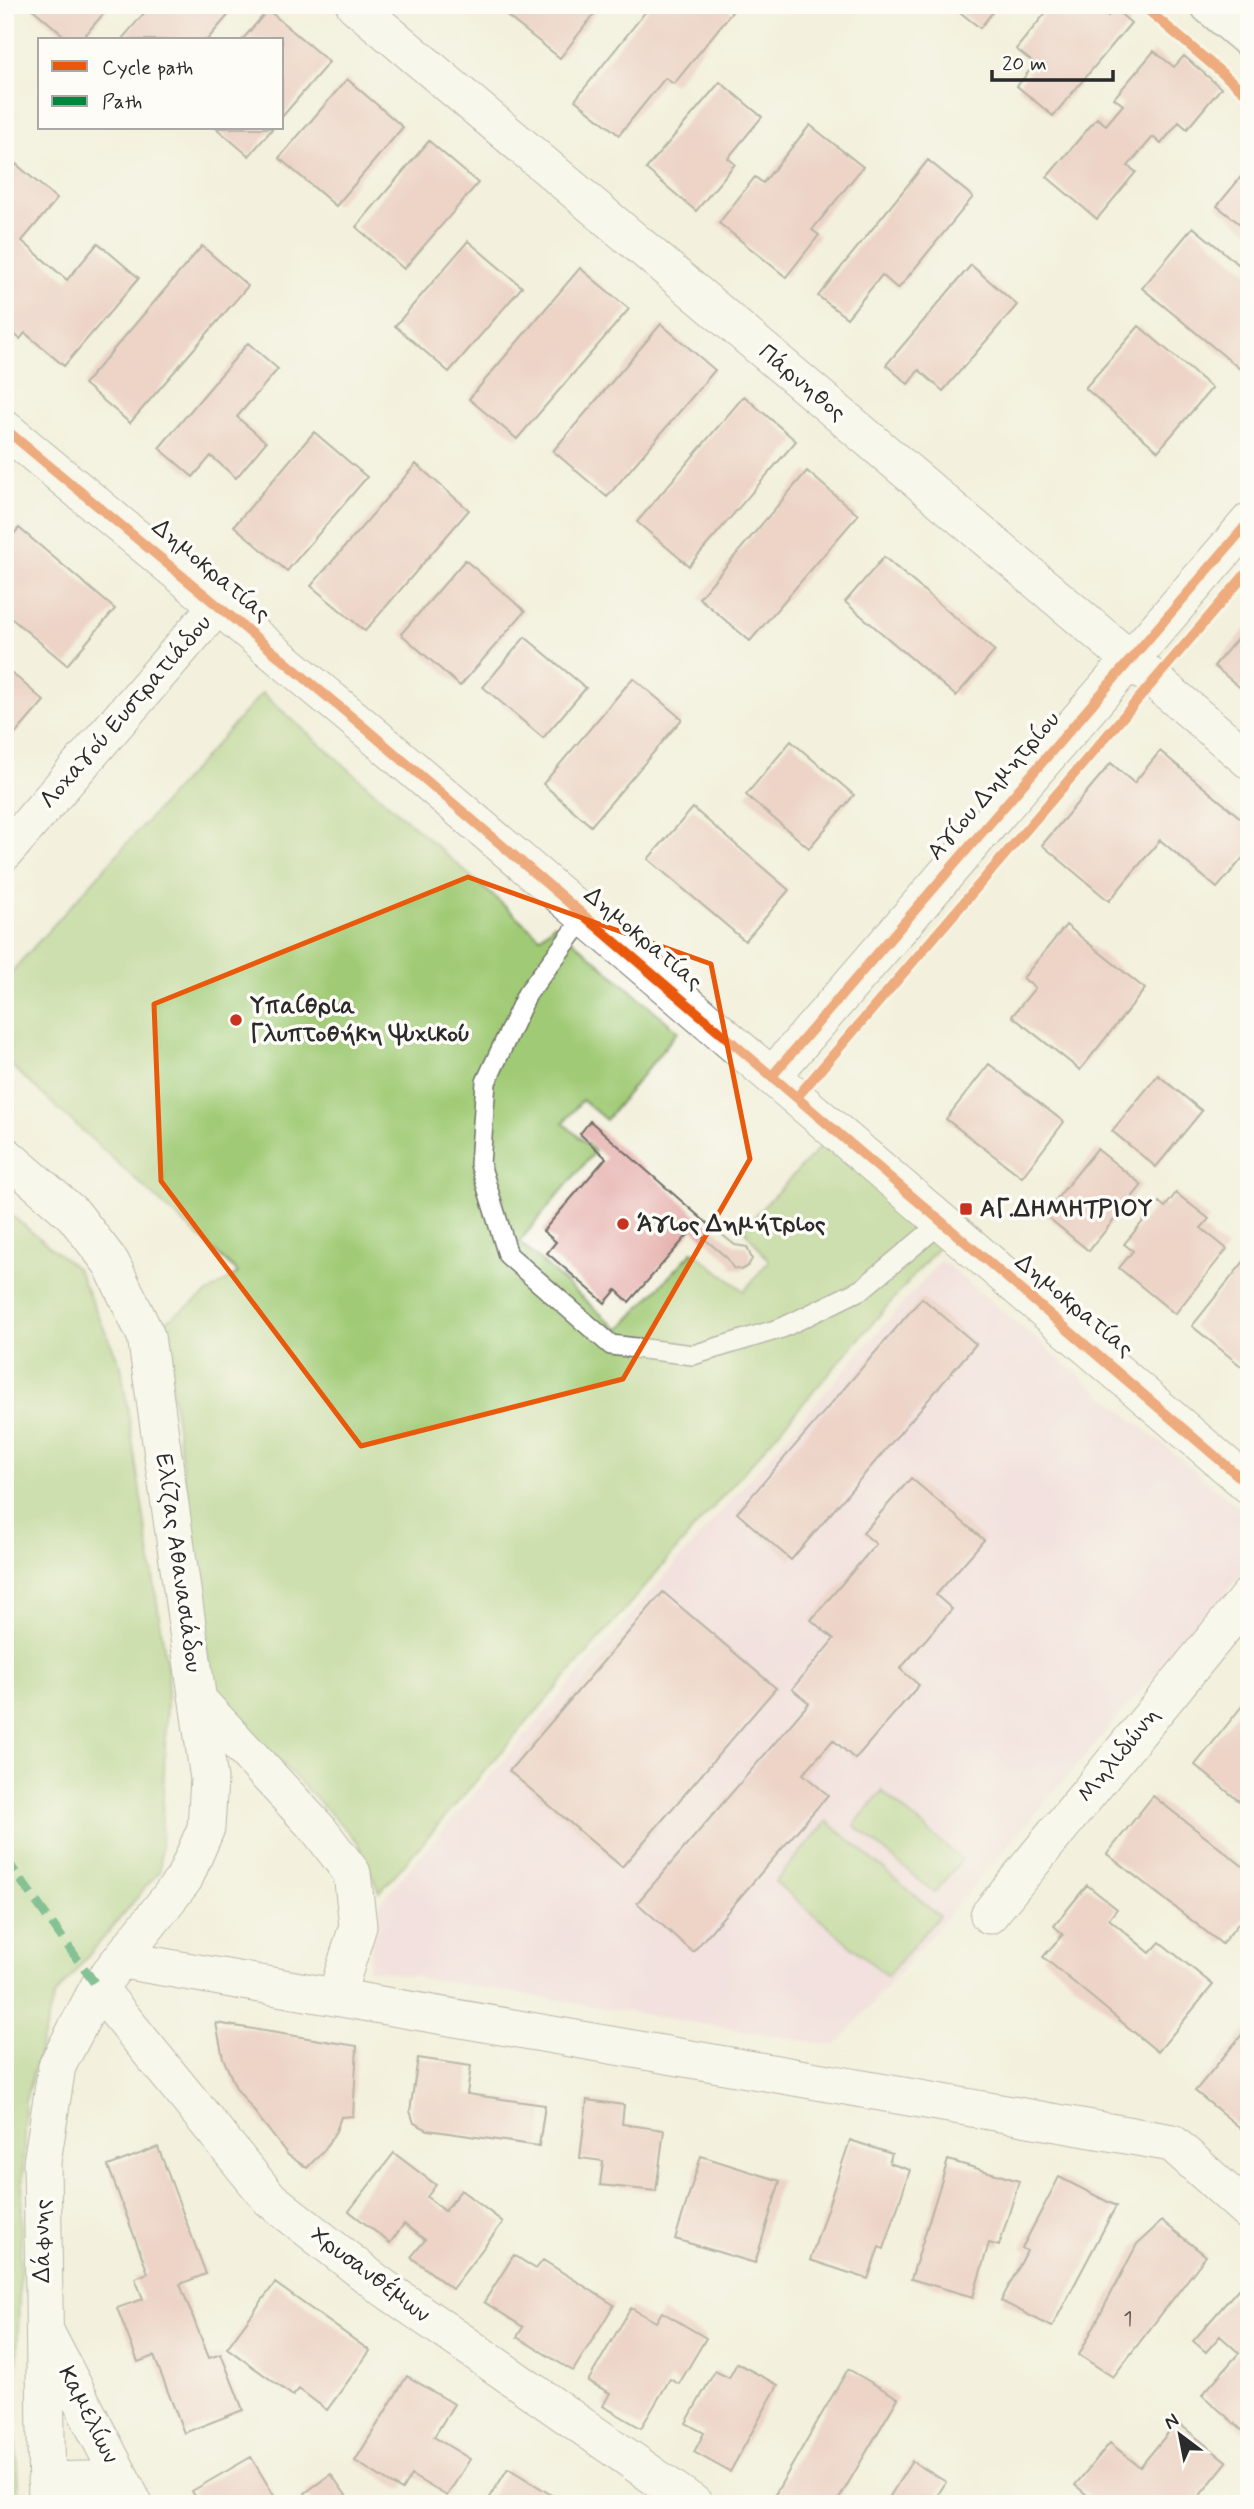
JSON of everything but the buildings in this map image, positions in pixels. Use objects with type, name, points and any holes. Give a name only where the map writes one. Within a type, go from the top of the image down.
[{"type":"street","name":"Πάρνηθος","points":[[355,5],[1249,760]]},
{"type":"street","points":[[1210,5],[1249,38]]},
{"type":"street","name":"Δημοκρατίας","points":[[5,429],[219,604],[1249,1485]]},
{"type":"street","name":"Αγίου Δημητρίου","points":[[772,1076],[1249,522]]},
{"type":"street","name":"Λοχαγού Ευστρατιάδου","points":[[5,852],[219,604]]},
{"type":"street","name":"Ελίζας Αθανασιάδου","points":[[5,1155],[75,1216],[111,1263],[146,1336],[209,1779],[206,1828],[184,1879],[124,1960],[98,1989]]},
{"type":"street","name":"Μηλιδώνη","points":[[989,1914],[1249,1596]]},
{"type":"street","points":[[198,1700],[319,1830],[352,1873],[358,1926],[336,1997]]},
{"type":"street","points":[[124,1960],[1172,2143],[1249,2212]]},
{"type":"street","name":"Δάφνης","points":[[47,2493],[42,2326],[42,2162],[57,2066],[98,1989]]},
{"type":"street","name":"Χρυσανθέμων","points":[[98,1989],[270,2199],[377,2283],[694,2504]]},
{"type":"street","name":"Καμελίων","points":[[42,2326],[127,2491]]},
{"type":"street","points":[[47,2493],[127,2491]]},
{"type":"lane","points":[[584,917],[527,994],[486,1082],[480,1164],[508,1255],[611,1345],[693,1355],[782,1328],[862,1289],[942,1222]]},
{"type":"highlighted area","points":[[468,877],[711,964],[750,1159],[623,1379],[361,1446],[161,1181],[154,1004]]},
{"type":"shaded area","points":[[941,1260],[1249,1516],[1249,1565],[836,2046],[367,1969],[381,1901]]},
{"type":"green space","points":[[262,693],[540,937],[554,924],[678,1031],[606,1120],[582,1100],[563,1123],[595,1151],[519,1242],[619,1330],[693,1251],[744,1291],[769,1261],[743,1228],[827,1140],[942,1243],[380,1892],[357,1841],[267,1748],[214,1705],[163,1323],[238,1273],[5,1060],[5,979]]},
{"type":"green space","points":[[5,1210],[77,1269],[121,1366],[168,1674],[160,1870],[54,1997],[25,2102],[15,2430],[19,2504],[5,2504]]},
{"type":"green space","points":[[882,1791],[962,1860],[934,1893],[854,1825]]},
{"type":"green space","points":[[827,1821],[939,1916],[887,1976],[775,1882]]},
{"type":"marked path","points":[[5,1858],[98,1988]]},
{"type":"cycle path","points":[[1142,5],[1249,96]]},
{"type":"cycle path","points":[[5,429],[365,728],[1249,1485]]},
{"type":"cycle path","points":[[772,1076],[1249,522]]},
{"type":"cycle path","points":[[797,1097],[1249,570]]},
{"type":"place","name":"Υπαίθρια Γλυπτοθήκη Ψυχικού","points":[[236,1020]]},
{"type":"place","name":"ΑΓ.ΔΗΜΗΤΡΙΟΥ","points":[[966,1209]]},
{"type":"place","name":"Άγιος Δημήτριος","points":[[623,1224]]}]
